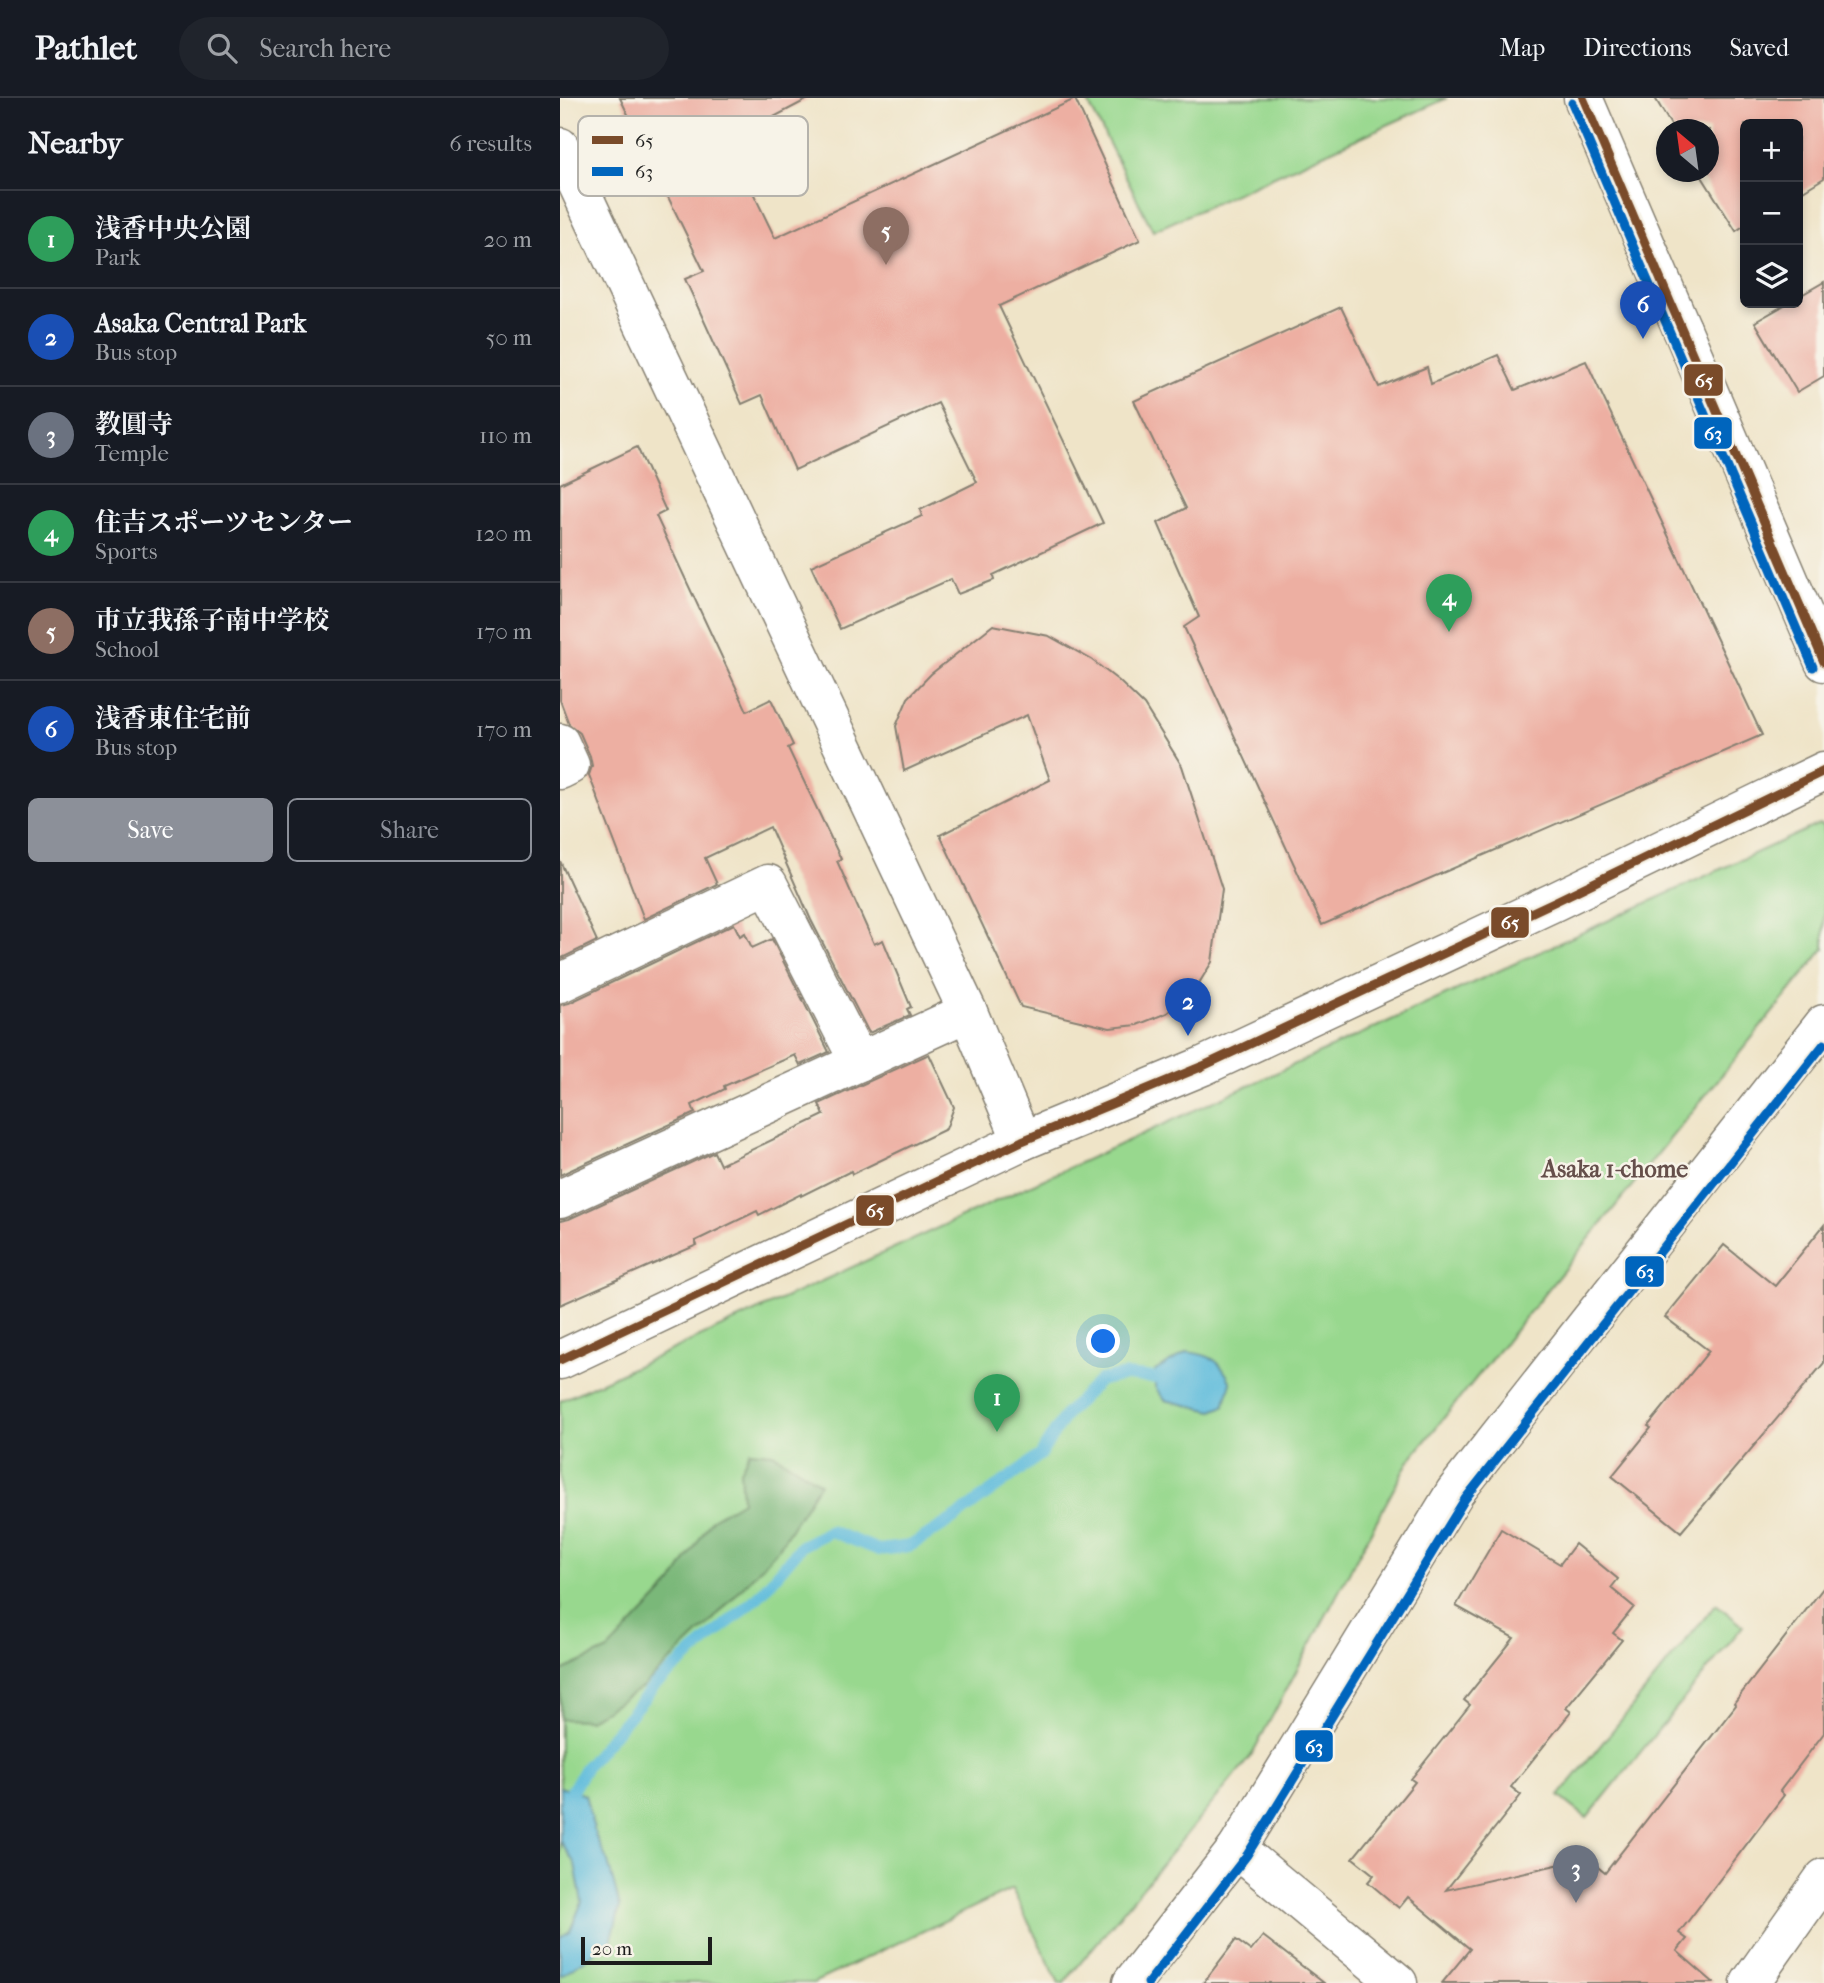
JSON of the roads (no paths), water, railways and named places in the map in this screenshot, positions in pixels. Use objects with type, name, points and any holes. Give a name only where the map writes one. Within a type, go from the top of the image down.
[{"type":"street","points":[[1583,98],[1824,662]]},
{"type":"street","points":[[560,147],[578,185]]},
{"type":"street","points":[[583,196],[968,1012],[1023,1141]]},
{"type":"street","points":[[560,743],[570,765],[560,770]]},
{"type":"street","points":[[560,1360],[1023,1141],[1215,1060],[1556,901],[1824,771]]},
{"type":"street","points":[[560,983],[768,884],[859,1062]]},
{"type":"street","points":[[560,1199],[968,1012]]},
{"type":"street","points":[[1132,1983],[1237,1849],[1455,1492],[1824,1024]]},
{"type":"street","points":[[1237,1849],[1398,1983]]},
{"type":"street","points":[[1750,1983],[1824,1878]]},
{"type":"water","points":[[1187,1352],[1209,1357],[1223,1369],[1231,1383],[1224,1406],[1213,1411],[1165,1400],[1155,1387],[1155,1371]]},
{"type":"water","points":[[560,1787],[585,1795],[620,1907],[611,1942],[560,1976],[560,1937],[570,1931],[582,1902],[575,1864],[560,1841]]},
{"type":"waterway","points":[[572,1791],[585,1768],[655,1685],[759,1596],[801,1546],[830,1531],[879,1550],[910,1546],[956,1517],[1040,1455],[1066,1414],[1100,1380],[1126,1375],[1155,1378]]},
{"type":"place","name":"市立我孫子南中学校","points":[[886,265]]},
{"type":"place","name":"浅香東住宅前","points":[[1643,339]]},
{"type":"place","name":"住吉スポーツセンター","points":[[1449,632]]},
{"type":"place","name":"Asaka Central Park","points":[[1188,1036]]},
{"type":"place","name":"浅香中央公園","points":[[997,1432]]},
{"type":"place","name":"教圓寺","points":[[1576,1903]]},
{"type":"district","name":"Asaka 1-chome","points":[[1615,1169]]}]
